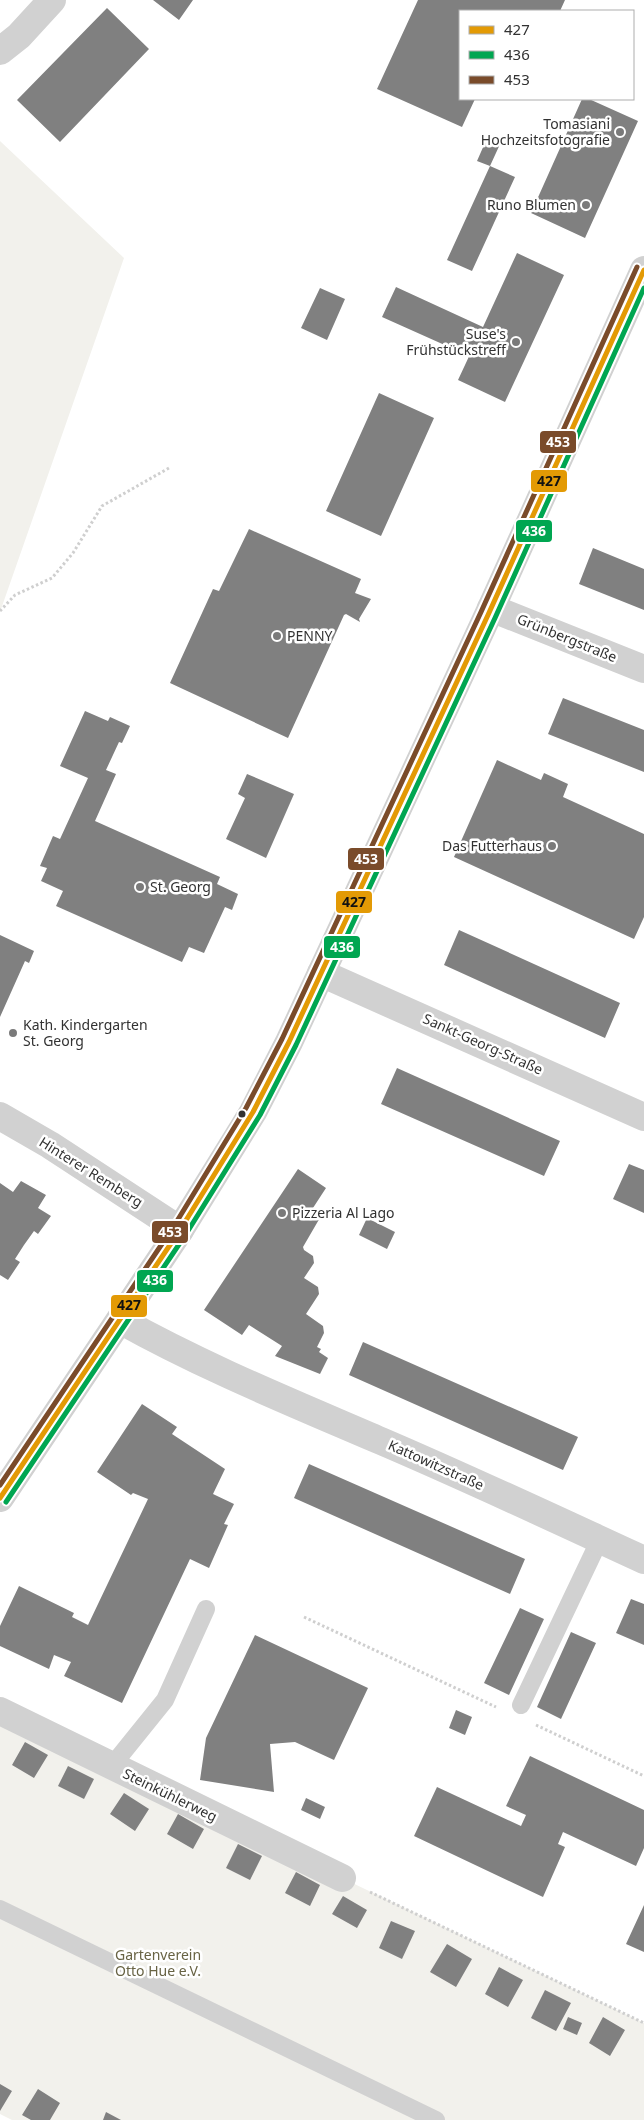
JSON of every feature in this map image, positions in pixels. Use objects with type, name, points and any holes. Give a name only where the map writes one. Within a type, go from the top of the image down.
[{"type":"street","points":[[0,52],[19,36],[52,0]]},
{"type":"street","points":[[0,1498],[180,1230],[253,1112],[289,1042],[491,608],[644,270]]},
{"type":"street","name":"Grünbergstraße","points":[[491,608],[644,669]]},
{"type":"street","name":"Sankt-Georg-Straße","points":[[321,973],[644,1117]]},
{"type":"street","name":"Hinterer Remberg","points":[[0,1116],[58,1150],[180,1230]]},
{"type":"street","name":"Kattowitzstraße","points":[[120,1320],[194,1359],[257,1389],[381,1441],[644,1560]]},
{"type":"street","name":"Steinkühlerweg","points":[[0,1711],[342,1878]]},
{"type":"lane","points":[[521,1705],[600,1539]]},
{"type":"lane","points":[[111,1766],[165,1700],[206,1609]]},
{"type":"lane","points":[[0,1909],[436,2120]]},
{"type":"path","points":[[0,611],[15,595],[52,578],[73,553],[102,506],[169,468]]},
{"type":"path","points":[[304,1617],[498,1708]]},
{"type":"path","points":[[533,1724],[644,1776]]},
{"type":"path","points":[[342,1878],[644,2023]]},
{"type":"green space","points":[[0,141],[124,258],[0,612]]},
{"type":"green space","name":"Gartenverein Otto Hue e.V.","points":[[0,1710],[342,1878],[644,2023],[644,2120],[12,2120],[0,2114]]},
{"type":"building","points":[[153,0],[193,0],[179,20]]},
{"type":"building","points":[[418,0],[565,0],[560,10],[459,10],[459,100],[475,100],[462,127],[377,89]]},
{"type":"building","points":[[107,8],[149,49],[60,142],[17,100]]},
{"type":"building","points":[[582,100],[591,100],[638,121],[585,238],[531,213]]},
{"type":"building","points":[[488,136],[501,142],[490,166],[477,161]]},
{"type":"building","points":[[490,166],[515,177],[472,271],[447,260]]},
{"type":"building","points":[[517,253],[564,275],[505,402],[458,380],[472,350],[461,345],[458,351],[382,317],[396,287],[483,327]]},
{"type":"building","points":[[320,288],[345,299],[327,340],[301,328]]},
{"type":"building","points":[[379,393],[434,418],[381,536],[326,511]]},
{"type":"building","points":[[249,529],[361,579],[355,593],[371,599],[359,619],[360,622],[346,614],[344,615],[288,738],[170,683],[213,589],[219,591]]},
{"type":"building","points":[[593,548],[644,569],[644,610],[579,584]]},
{"type":"building","points":[[563,698],[644,730],[644,772],[548,734]]},
{"type":"building","name":"St. Georg","points":[[85,711],[108,721],[110,717],[130,726],[122,743],[119,742],[106,770],[116,774],[95,821],[220,877],[217,884],[238,894],[232,910],[225,907],[204,953],[189,947],[182,962],[56,906],[63,891],[41,881],[47,868],[40,866],[53,836],[60,839],[88,778],[60,766]]},
{"type":"building","name":"Das Futterhaus","points":[[497,760],[541,780],[544,773],[568,784],[563,797],[644,834],[644,917],[634,939],[454,857]]},
{"type":"building","points":[[247,774],[294,794],[266,858],[226,839],[245,798],[238,794]]},
{"type":"building","points":[[459,930],[620,1003],[605,1038],[444,965]]},
{"type":"building","points":[[0,935],[34,951],[29,963],[25,961],[0,1017]]},
{"type":"building","points":[[397,1068],[560,1141],[544,1176],[381,1104]]},
{"type":"building","points":[[629,1164],[644,1170],[644,1213],[613,1199]]},
{"type":"building","points":[[298,1169],[326,1188],[311,1211],[321,1216],[303,1247],[304,1250],[313,1256],[314,1263],[304,1278],[318,1287],[319,1294],[306,1314],[323,1326],[324,1333],[317,1347],[321,1349],[319,1352],[328,1358],[320,1374],[275,1356],[282,1346],[249,1325],[242,1335],[204,1310]]},
{"type":"building","points":[[21,1181],[46,1195],[38,1208],[51,1216],[38,1234],[34,1231],[24,1245],[15,1259],[20,1262],[8,1280],[0,1275],[0,1183],[13,1192]]},
{"type":"building","points":[[367,1218],[395,1232],[387,1249],[359,1235]]},
{"type":"building","points":[[363,1342],[578,1437],[563,1470],[349,1375]]},
{"type":"building","points":[[142,1404],[177,1427],[172,1434],[225,1469],[213,1494],[234,1504],[224,1524],[228,1525],[209,1568],[190,1559],[122,1703],[64,1676],[71,1662],[54,1655],[49,1669],[0,1646],[0,1626],[19,1586],[74,1613],[72,1617],[88,1625],[148,1499],[133,1493],[131,1495],[97,1472]]},
{"type":"building","points":[[309,1464],[525,1559],[510,1594],[294,1498]]},
{"type":"building","points":[[631,1599],[644,1604],[644,1645],[616,1633]]},
{"type":"building","points":[[520,1608],[544,1619],[509,1695],[484,1683]]},
{"type":"building","points":[[571,1632],[596,1643],[561,1719],[537,1707]]},
{"type":"building","points":[[255,1635],[368,1688],[334,1760],[295,1742],[270,1744],[274,1792],[200,1780],[206,1738]]},
{"type":"building","points":[[456,1710],[472,1717],[465,1735],[449,1728]]},
{"type":"building","points":[[25,1742],[48,1755],[34,1778],[12,1765]]},
{"type":"building","points":[[530,1756],[644,1810],[644,1848],[636,1866],[563,1832],[558,1844],[565,1847],[543,1897],[414,1836],[437,1787],[521,1826],[526,1815],[506,1806]]},
{"type":"building","points":[[68,1766],[94,1779],[84,1799],[58,1786]]},
{"type":"building","points":[[124,1793],[149,1809],[135,1831],[110,1814]]},
{"type":"building","points":[[306,1798],[325,1807],[320,1819],[301,1810]]},
{"type":"building","points":[[178,1814],[204,1829],[193,1849],[167,1834]]},
{"type":"building","points":[[238,1844],[262,1856],[250,1880],[226,1868]]},
{"type":"building","points":[[296,1872],[320,1885],[310,1906],[285,1893]]},
{"type":"building","points":[[343,1896],[367,1910],[357,1928],[332,1914]]},
{"type":"building","points":[[644,1905],[644,1952],[626,1944]]},
{"type":"building","points":[[391,1921],[415,1931],[402,1959],[379,1948]]},
{"type":"building","points":[[447,1944],[472,1959],[456,1987],[430,1972]]},
{"type":"building","points":[[499,1967],[523,1980],[508,2007],[485,1994]]},
{"type":"building","points":[[545,1990],[571,2003],[556,2031],[531,2018]]},
{"type":"building","points":[[568,2017],[582,2023],[577,2035],[563,2029]]},
{"type":"building","points":[[603,2017],[625,2030],[610,2056],[589,2043]]},
{"type":"building","points":[[0,2084],[12,2091],[0,2111]]},
{"type":"building","points":[[38,2089],[60,2103],[50,2120],[31,2120],[22,2115]]},
{"type":"building","points":[[106,2112],[121,2120],[103,2120]]},
{"type":"transit line","name":"453","points":[[0,1485],[174,1226],[246,1108],[282,1039],[481,612],[637,267]]},
{"type":"transit line","name":"427","points":[[0,1498],[180,1230],[253,1112],[289,1042],[488,615],[644,270]]},
{"type":"transit line","name":"436","points":[[6,1502],[186,1234],[260,1115],[296,1045],[495,618],[644,288]]},
{"type":"place","name":"Tomasiani Hochzeitsfotografie","points":[[620,132]]},
{"type":"place","name":"Runo Blumen","points":[[586,205]]},
{"type":"place","name":"Suse's Frühstückstreff","points":[[516,342]]},
{"type":"place","name":"PENNY","points":[[277,636]]},
{"type":"place","name":"Das Futterhaus","points":[[552,846]]},
{"type":"place","name":"St. Georg","points":[[140,887]]},
{"type":"place","name":"Kath. Kindergarten St. Georg","points":[[13,1033]]},
{"type":"place","name":"Pizzeria Al Lago","points":[[282,1213]]}]
